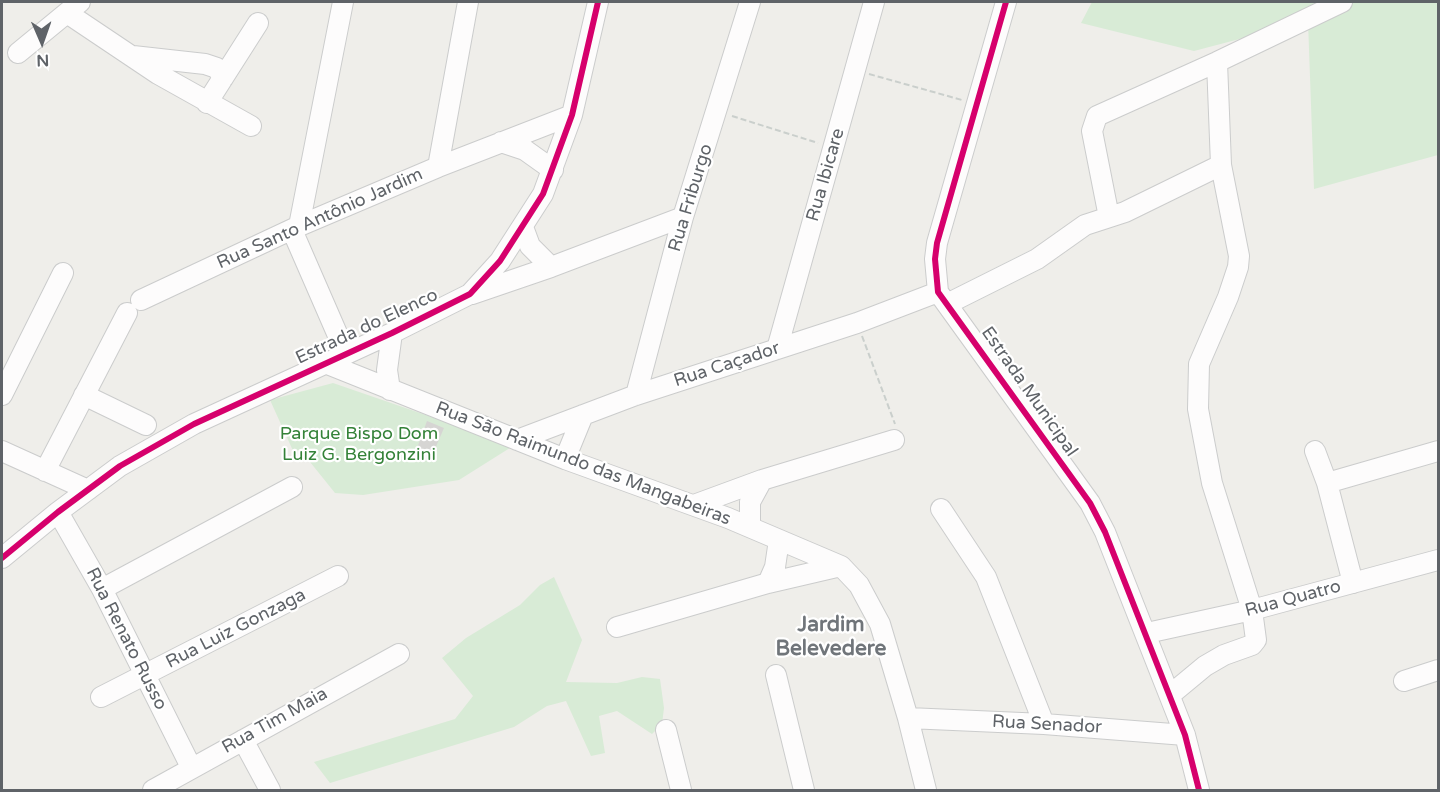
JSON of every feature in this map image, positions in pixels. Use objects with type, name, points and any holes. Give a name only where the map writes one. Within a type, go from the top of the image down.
[{"type":"street","points":[[343,2],[296,228],[346,354]]},
{"type":"street","points":[[438,167],[468,2]]},
{"type":"street","name":"Estrada do Elenco","points":[[2,558],[58,512],[120,466],[194,424],[392,333],[470,294],[500,261],[524,227],[552,170],[572,115],[598,2]]},
{"type":"street","name":"Rua Friburgo","points":[[636,395],[683,217],[718,111],[750,2]]},
{"type":"street","name":"Rua Ibicare","points":[[777,349],[874,2]]},
{"type":"street","points":[[942,298],[935,259],[937,243],[1006,2]]},
{"type":"street","points":[[1109,217],[1092,131],[1097,116],[1342,2]]},
{"type":"street","points":[[18,53],[74,7],[130,56],[207,103],[252,126]]},
{"type":"street","points":[[207,103],[258,23]]},
{"type":"street","points":[[130,56],[205,64],[217,68],[223,78]]},
{"type":"street","points":[[1170,695],[1205,666],[1224,655],[1251,645],[1256,640],[1251,610],[1212,483],[1198,409],[1199,364],[1228,297],[1238,267],[1239,256],[1221,165],[1217,62]]},
{"type":"street","name":"Rua Santo Antônio Jardim","points":[[84,395],[134,306],[296,228],[438,167],[572,115]]},
{"type":"street","points":[[501,142],[525,150],[552,170]]},
{"type":"street","name":"Rua Caçador","points":[[517,440],[636,395],[857,323],[942,298],[1037,259],[1085,225],[1109,217],[1221,165]]},
{"type":"street","points":[[470,294],[551,267],[683,217]]},
{"type":"street","points":[[524,227],[530,246],[551,267]]},
{"type":"street","points":[[2,395],[63,273]]},
{"type":"street","name":"Estrada Municipal","points":[[942,298],[984,352],[1089,503],[1105,532],[1147,633],[1185,735],[1199,790]]},
{"type":"street","points":[[390,390],[387,370],[392,333]]},
{"type":"street","name":"Rua São Raimundo das Mangabeiras","points":[[325,363],[565,459],[750,527],[841,566]]},
{"type":"street","points":[[45,471],[84,395],[146,425]]},
{"type":"street","points":[[565,459],[583,416]]},
{"type":"street","points":[[694,505],[762,480],[894,440]]},
{"type":"street","points":[[1315,450],[1327,483],[1353,583]]},
{"type":"street","points":[[2,451],[88,490]]},
{"type":"street","points":[[1327,483],[1438,451]]},
{"type":"street","points":[[750,527],[750,502],[762,480]]},
{"type":"street","points":[[102,589],[292,487]]},
{"type":"street","points":[[941,509],[986,577],[1044,724]]},
{"type":"street","name":"Rua Renato Russo","points":[[58,512],[102,589],[191,767]]},
{"type":"street","points":[[768,583],[775,567],[779,540]]},
{"type":"street","name":"Rua Quatro","points":[[1147,633],[1251,610],[1438,560]]},
{"type":"street","points":[[617,627],[768,583],[841,566],[860,585],[880,624],[908,718],[926,790]]},
{"type":"street","name":"Rua Luiz Gonzaga","points":[[101,697],[338,576]]},
{"type":"street","name":"Rua Tim Maia","points":[[153,790],[399,654]]},
{"type":"street","points":[[1404,681],[1438,670]]},
{"type":"street","points":[[776,675],[804,790]]},
{"type":"street","name":"Rua Senador","points":[[908,718],[1044,724],[1185,735]]},
{"type":"street","points":[[666,730],[681,790]]},
{"type":"street","points":[[243,740],[270,790]]},
{"type":"path","points":[[855,70],[977,104]]},
{"type":"path","points":[[718,111],[833,147]]},
{"type":"path","points":[[857,323],[899,434],[894,440]]},
{"type":"green space","points":[[1092,2],[1438,2],[1438,155],[1314,189],[1308,21],[1194,51],[1081,23]]},
{"type":"green space","name":"Parque Bispo Dom Luiz G. Bergonzini","points":[[333,383],[513,446],[459,480],[363,495],[335,493],[306,457],[294,453],[270,400]]},
{"type":"green space","points":[[554,577],[582,640],[566,682],[617,683],[642,677],[660,679],[664,708],[662,724],[652,734],[617,711],[599,716],[605,753],[591,756],[566,701],[547,706],[514,727],[330,783],[314,762],[455,719],[473,696],[442,658],[466,638],[520,605],[540,585]]},
{"type":"building","points":[[427,421],[444,428],[432,456],[416,451]]},
{"type":"cycle path","points":[[2,558],[58,512],[120,466],[194,424],[392,333],[470,294],[500,261],[543,194],[572,115],[598,2]]},
{"type":"cycle path","points":[[1006,2],[937,243],[935,259],[938,292],[1090,503],[1105,532],[1185,735],[1199,790]]},
{"type":"district","name":"Jardim Belevedere","points":[[831,637]]}]
